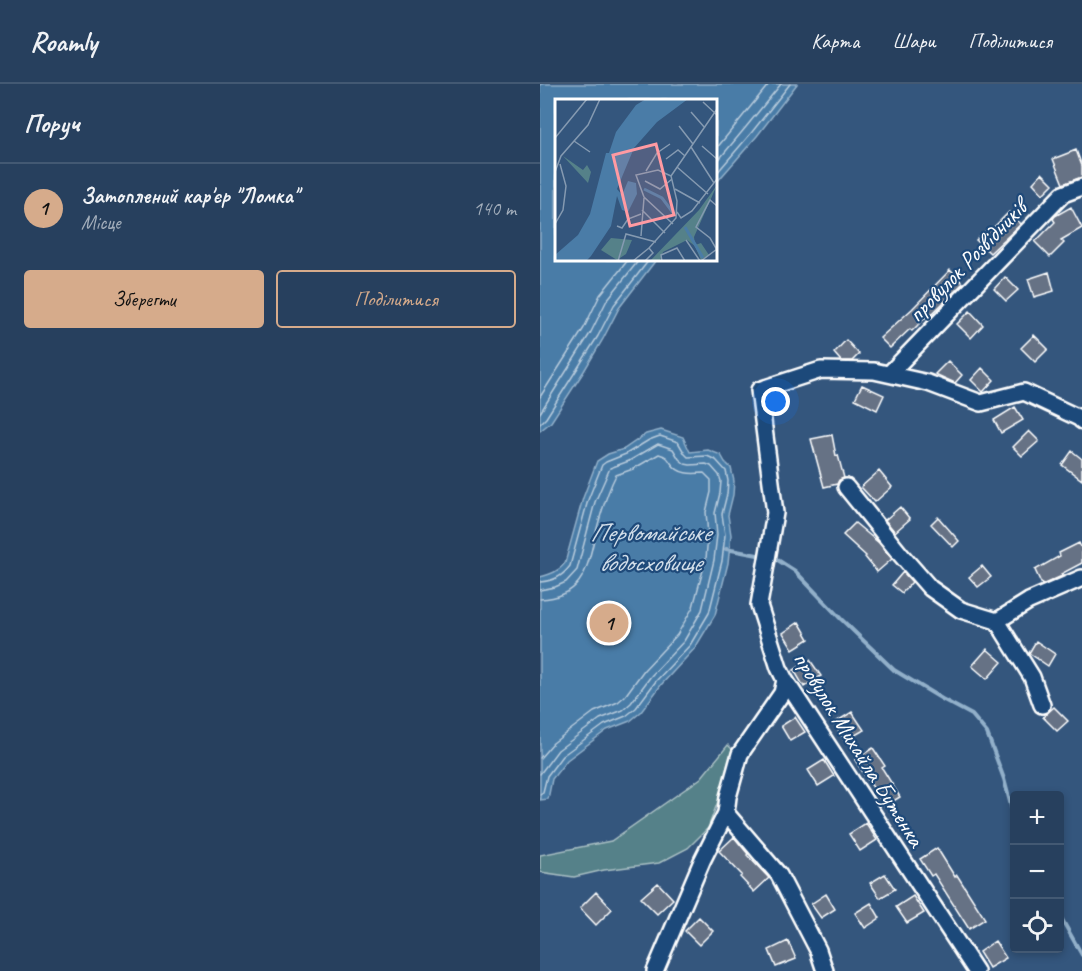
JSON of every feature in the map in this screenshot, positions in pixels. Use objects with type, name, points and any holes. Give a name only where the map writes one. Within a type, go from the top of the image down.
[{"type":"street","name":"провулок Розвідників","points":[[889,374],[1064,194],[1082,187]]},
{"type":"street","name":"провулок Михайла Бутенка","points":[[889,374],[874,371],[821,370],[759,390],[776,513],[759,605],[785,680],[976,971]]},
{"type":"street","points":[[889,374],[928,383],[981,403],[1024,392],[1082,421]]},
{"type":"street","points":[[846,487],[930,588],[961,610],[997,621],[1032,677],[1042,705]]},
{"type":"street","points":[[997,621],[1029,601],[1082,578]]},
{"type":"street","points":[[655,971],[702,861],[726,813],[740,754],[782,693],[785,680]]},
{"type":"street","points":[[726,813],[779,875],[818,950],[825,971]]},
{"type":"green space","points":[[728,745],[735,752],[708,828],[688,848],[659,863],[604,870],[574,877],[540,872],[540,855],[611,841],[701,778]]},
{"type":"water","points":[[540,84],[797,84],[757,136],[717,182],[717,99],[555,99],[555,261],[655,261],[619,308],[584,371],[551,422],[540,431]]},
{"type":"water","name":"Первомайське водосховище","points":[[661,430],[683,437],[690,452],[708,450],[721,455],[731,468],[734,481],[728,515],[731,535],[728,563],[715,615],[695,648],[661,685],[641,712],[630,721],[607,730],[567,760],[552,779],[548,799],[540,800],[540,577],[560,569],[565,563],[583,498],[597,461],[608,454],[624,449],[646,434]]},
{"type":"building","points":[[1076,150],[1082,166],[1082,177],[1063,184],[1053,159]]},
{"type":"building","points":[[1042,173],[1053,184],[1043,194],[1033,183]]},
{"type":"building","points":[[1071,207],[1082,228],[1061,240],[1064,243],[1050,257],[1035,242],[1055,222],[1053,219],[1055,216]]},
{"type":"building","points":[[1009,212],[1021,224],[990,253],[976,240],[989,228],[991,230]]},
{"type":"building","points":[[950,270],[963,283],[930,316],[928,315],[912,331],[910,329],[890,348],[880,338]]},
{"type":"building","points":[[1049,272],[1054,291],[1034,297],[1028,279]]},
{"type":"building","points":[[1005,277],[1018,290],[1006,301],[994,289]]},
{"type":"building","points":[[970,311],[983,325],[971,338],[957,324]]},
{"type":"building","points":[[1034,335],[1048,349],[1035,362],[1021,348]]},
{"type":"building","points":[[846,340],[859,354],[852,361],[841,361],[834,353]]},
{"type":"building","points":[[948,361],[962,375],[955,383],[935,374]]},
{"type":"building","points":[[982,368],[994,380],[983,392],[971,380]]},
{"type":"building","points":[[862,385],[884,395],[877,410],[855,399]]},
{"type":"building","points":[[1015,407],[1023,420],[1001,433],[994,420]]},
{"type":"building","points":[[1029,431],[1039,441],[1022,456],[1013,447]]},
{"type":"building","points":[[832,435],[844,478],[837,484],[824,487],[811,439]]},
{"type":"building","points":[[1072,451],[1082,459],[1082,480],[1062,465]]},
{"type":"building","points":[[879,471],[892,487],[875,502],[861,487]]},
{"type":"building","points":[[900,507],[910,519],[895,532],[885,520]]},
{"type":"building","points":[[938,517],[959,541],[953,547],[931,524]]},
{"type":"building","points":[[855,523],[879,543],[892,559],[877,572],[866,556],[843,535]]},
{"type":"building","points":[[1079,543],[1082,549],[1082,563],[1042,585],[1035,570],[1060,556],[1059,553]]},
{"type":"building","points":[[982,566],[991,577],[978,587],[969,577]]},
{"type":"building","points":[[903,572],[912,582],[902,593],[892,585]]},
{"type":"building","points":[[799,622],[809,639],[793,649],[783,633]]},
{"type":"building","points":[[1036,641],[1055,654],[1048,666],[1029,653]]},
{"type":"building","points":[[987,649],[1002,662],[987,679],[972,666]]},
{"type":"building","points":[[810,660],[821,676],[804,687],[794,670]]},
{"type":"building","points":[[1054,707],[1068,721],[1057,731],[1043,717]]},
{"type":"building","points":[[852,712],[864,730],[845,741],[834,723]]},
{"type":"building","points":[[795,717],[805,732],[790,741],[781,726]]},
{"type":"building","points":[[873,748],[885,766],[882,768],[900,797],[885,806],[855,760]]},
{"type":"building","points":[[824,760],[834,776],[818,786],[808,770]]},
{"type":"building","points":[[866,823],[877,840],[860,851],[849,834]]},
{"type":"building","points":[[734,837],[769,878],[754,892],[740,877],[742,875],[719,851]]},
{"type":"building","points":[[937,848],[985,919],[969,929],[934,874],[931,876],[920,859]]},
{"type":"building","points":[[885,874],[895,889],[880,898],[870,883]]},
{"type":"building","points":[[658,883],[673,899],[657,914],[641,898]]},
{"type":"building","points":[[596,892],[612,909],[596,925],[580,908]]},
{"type":"building","points":[[826,894],[835,909],[821,918],[811,904]]},
{"type":"building","points":[[913,896],[924,913],[907,923],[896,907]]},
{"type":"building","points":[[871,903],[880,918],[865,928],[855,913]]},
{"type":"building","points":[[699,917],[713,931],[699,945],[685,931]]},
{"type":"building","points":[[788,941],[796,959],[776,967],[769,950]]},
{"type":"building","points":[[995,941],[1006,958],[989,968],[979,952]]},
{"type":"waterway","points":[[726,549],[763,556]]},
{"type":"waterway","points":[[773,557],[795,571],[894,670],[972,715],[987,733],[1010,802]]},
{"type":"waterway","points":[[1064,923],[1082,955]]},
{"type":"place","name":"Затоплений кар'єр \"Ломка\"","points":[[609,623]]}]
